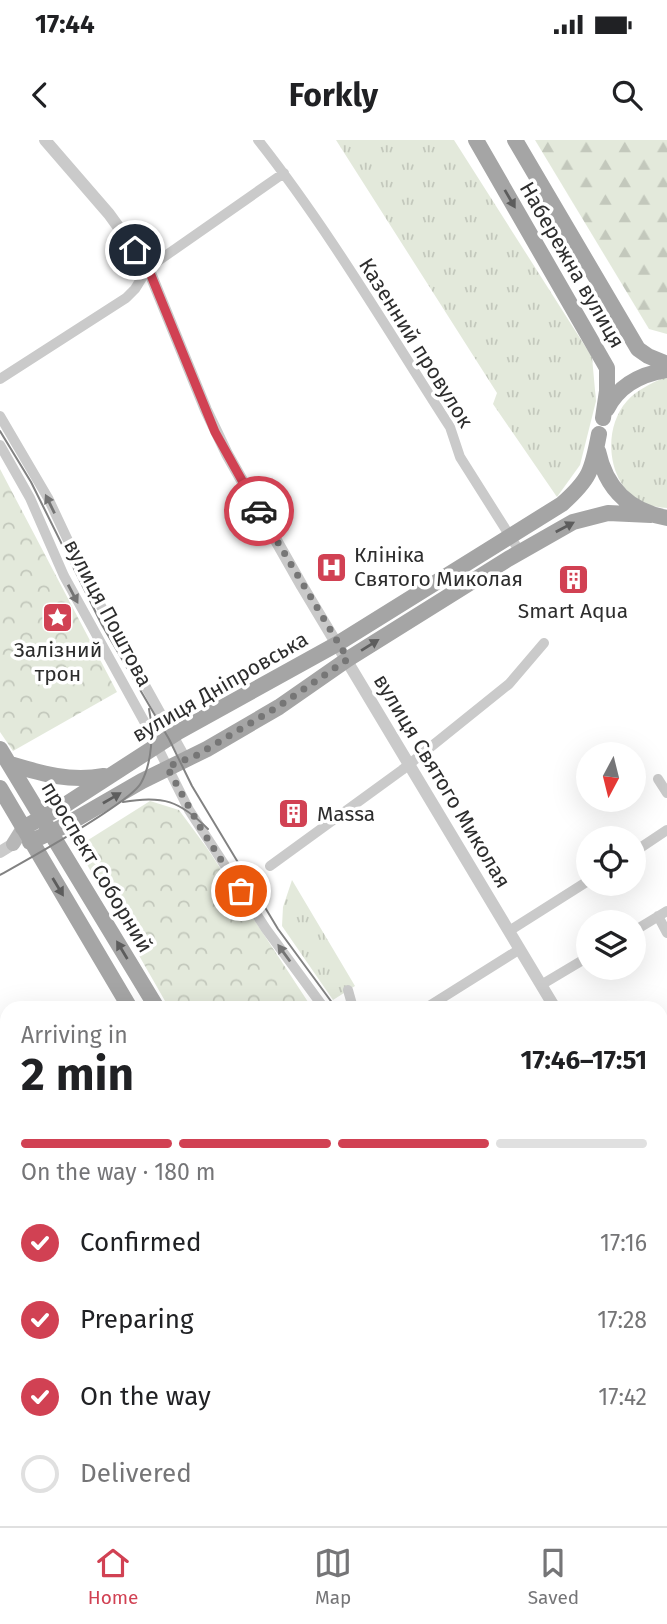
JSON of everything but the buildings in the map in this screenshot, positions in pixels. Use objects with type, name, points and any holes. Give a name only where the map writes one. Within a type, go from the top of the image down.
[{"type":"main road","name":"Набережна вулиця","points":[[476,140],[607,369],[603,418]]},
{"type":"main road","points":[[515,140],[638,349],[667,364]]},
{"type":"main road","points":[[603,418],[622,389],[636,379],[667,370]]},
{"type":"main road","name":"вулиця Дніпровська","points":[[13,844],[27,835],[41,817],[174,736],[337,644],[562,504],[583,484],[591,472],[603,418]]},
{"type":"main road","points":[[599,434],[598,451],[609,484],[634,508],[659,517]]},
{"type":"main road","name":"вулиця Дніпровська","points":[[27,835],[51,832],[167,767],[197,755],[279,706],[348,659],[520,552],[573,522],[623,512],[659,517]]},
{"type":"main road","name":"проспект Соборний","points":[[0,749],[153,1001]]},
{"type":"main road","points":[[10,764],[35,772],[82,780],[110,775]]},
{"type":"main road","name":"проспект Соборний","points":[[0,788],[126,1001]]},
{"type":"street","name":"вулиця Святого Миколая","points":[[45,140],[109,214],[148,268],[215,432],[337,644],[551,1001]]},
{"type":"street","name":"Казенний провулок","points":[[258,140],[284,173],[450,427],[460,457],[520,552]]},
{"type":"street","points":[[0,379],[126,298],[148,268],[284,173]]},
{"type":"street","name":"вулиця Поштова","points":[[0,416],[48,498],[87,581],[187,758]]},
{"type":"street","name":"вулиця Поштова","points":[[0,445],[30,498],[64,576],[200,827],[266,929],[319,1001]]},
{"type":"street","points":[[270,866],[409,765],[509,684],[544,643]]},
{"type":"street","points":[[658,779],[667,793]]},
{"type":"street","points":[[646,844],[667,830]]},
{"type":"street","name":"вулиця Дніпровська","points":[[0,852],[13,844]]},
{"type":"street","points":[[509,931],[576,889]]},
{"type":"street","points":[[646,924],[662,914],[667,933]]},
{"type":"street","points":[[437,1001],[520,949]]},
{"type":"street","points":[[541,985],[576,964]]},
{"type":"street","points":[[348,990],[351,1001]]},
{"type":"green space","points":[[336,140],[454,140],[592,357],[596,401],[580,465],[557,497],[493,404],[497,393]]},
{"type":"green space","points":[[535,140],[667,140],[667,334],[649,329]]},
{"type":"green space","points":[[667,378],[667,508],[646,504],[633,496],[623,485],[616,472],[611,442],[619,413],[627,401],[639,390]]},
{"type":"green space","points":[[0,469],[117,692],[13,751],[0,732]]},
{"type":"green space","points":[[150,801],[179,810],[307,1001],[165,1001],[77,847]]},
{"type":"green space","points":[[292,880],[355,986],[333,1000],[282,926],[283,907]]},
{"type":"tram line","points":[[0,431],[31,482],[102,625],[169,739],[192,786],[278,929],[331,1001]]},
{"type":"tram line","points":[[0,875],[98,817],[133,792],[141,783],[148,766],[151,747],[149,709]]},
{"type":"tram line","points":[[123,802],[149,799],[170,802],[189,812],[208,829]]},
{"type":"way so far","points":[[241,891],[189,810],[167,767],[197,755],[279,706],[348,659],[259,511]]},
{"type":"place","name":"Клініка Святого Миколая","points":[[331,567]]},
{"type":"place","name":"Smart Aqua","points":[[573,579]]},
{"type":"place","name":"Залізний трон","points":[[58,618]]},
{"type":"place","name":"Massa","points":[[294,814]]},
{"type":"route","points":[[135,250],[148,268],[215,432],[259,511]]}]
